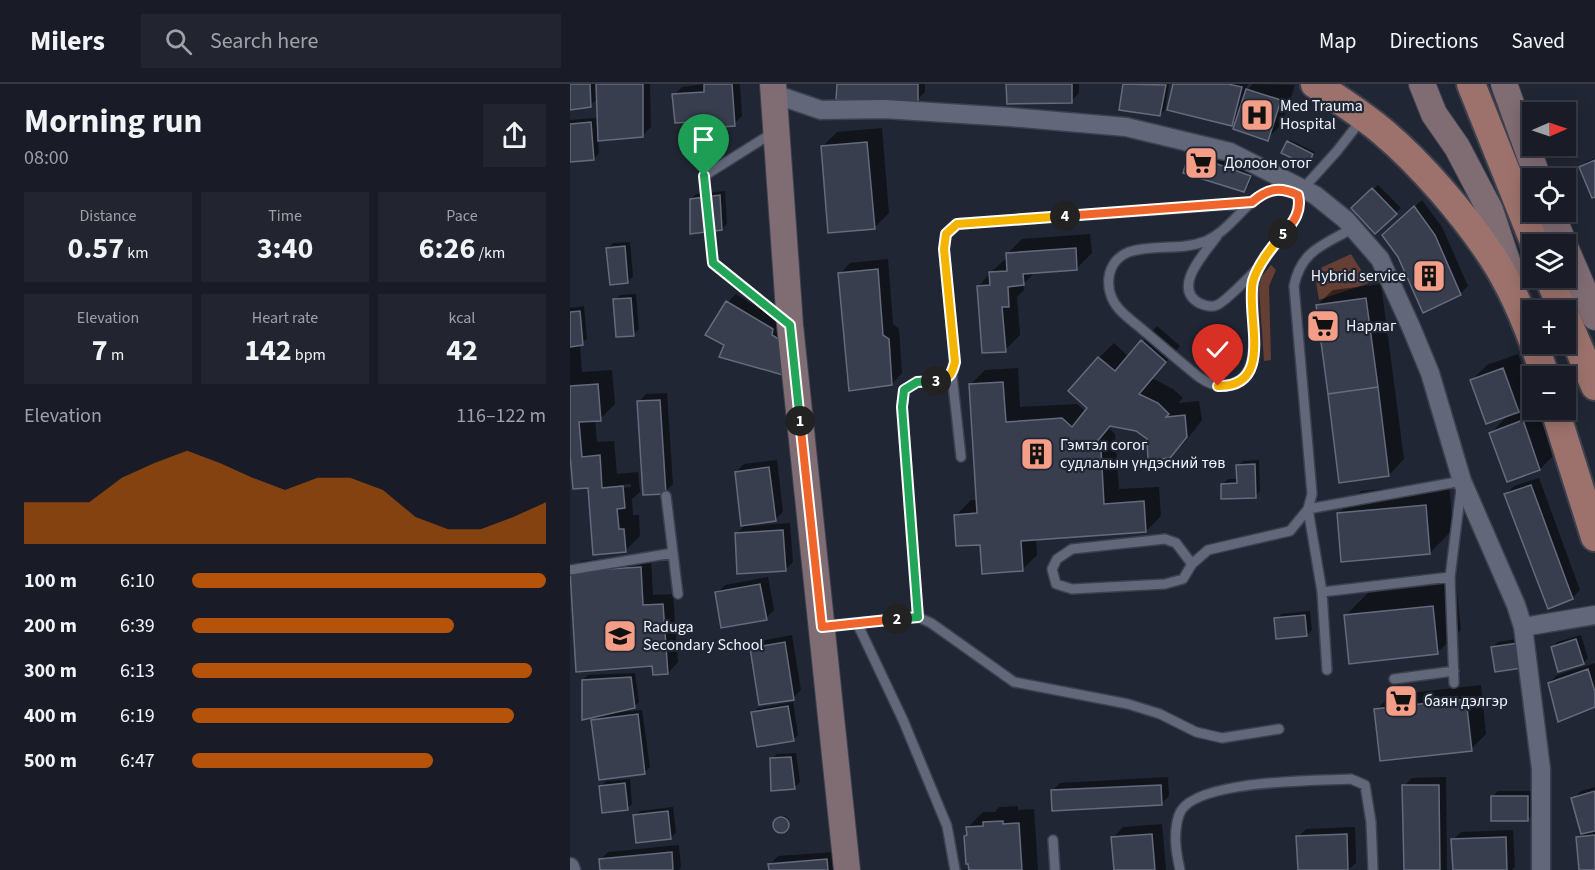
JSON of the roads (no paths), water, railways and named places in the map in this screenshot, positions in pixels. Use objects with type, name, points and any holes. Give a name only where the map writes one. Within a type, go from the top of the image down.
[{"type":"main road","points":[[1315,84],[1383,132],[1415,162],[1491,256],[1516,300],[1538,355]]},
{"type":"main road","points":[[1422,84],[1434,114],[1457,147],[1490,210],[1538,355]]},
{"type":"main road","points":[[1471,84],[1531,234]]},
{"type":"main road","points":[[1504,84],[1534,168]]},
{"type":"main road","points":[[774,89],[790,325],[847,870]]},
{"type":"main road","points":[[1576,272],[1595,317]]},
{"type":"main road","points":[[1576,341],[1595,386]]},
{"type":"main road","points":[[1558,420],[1595,537]]},
{"type":"street","points":[[774,89],[821,110],[895,110],[1126,127],[1230,152],[1331,206],[1353,228],[1380,259],[1411,327],[1430,373],[1462,481],[1516,605],[1523,627],[1541,769],[1541,870]]},
{"type":"street","points":[[1523,627],[1595,615]]},
{"type":"lane","points":[[1218,234],[1190,277],[1188,289],[1194,300],[1205,306],[1217,305],[1259,267],[1293,223],[1299,209],[1301,191],[1363,117]]},
{"type":"lane","points":[[777,131],[704,176],[713,263],[790,325]]},
{"type":"lane","points":[[1259,267],[1253,281],[1254,354],[1250,371],[1243,379],[1229,385],[1218,386],[1205,382],[1119,309],[1110,292],[1108,278],[1113,265],[1127,253],[1141,249],[1206,241],[1218,234],[1252,202],[1269,190],[1301,191]]},
{"type":"lane","points":[[961,457],[952,375],[955,362],[944,249],[946,234],[957,224],[1252,202]]},
{"type":"lane","points":[[1192,564],[1176,543],[1165,539],[1072,549],[1057,559],[1052,569],[1056,584],[1072,589],[1165,584],[1183,579],[1192,564],[1208,550],[1290,531],[1308,509],[1312,494],[1294,286],[1297,270],[1309,254],[1353,228]]},
{"type":"lane","points":[[918,617],[902,407],[904,390],[917,382],[943,381],[952,375]]},
{"type":"lane","points":[[1308,509],[1462,481],[1450,577],[1455,683]]},
{"type":"lane","points":[[666,496],[678,594]]},
{"type":"lane","points":[[1308,509],[1322,592],[1327,670]]},
{"type":"lane","points":[[570,570],[673,553]]},
{"type":"lane","points":[[1322,592],[1450,577]]},
{"type":"lane","points":[[822,627],[918,617],[931,623],[1014,682],[1128,704],[1160,714],[1196,732],[1222,738],[1280,729]]},
{"type":"lane","points":[[857,622],[903,720],[947,826],[955,870]]},
{"type":"lane","points":[[1394,679],[1454,671]]},
{"type":"lane","points":[[1179,870],[1175,846],[1179,813],[1195,798],[1253,784],[1351,779],[1365,785],[1371,822],[1373,870]]},
{"type":"lane","points":[[1053,840],[1055,870]]},
{"type":"place","name":"Med Trauma Hospital","points":[[1257,115]]},
{"type":"place","name":"Долоон отог","points":[[1201,163]]},
{"type":"place","name":"Hybrid service","points":[[1429,276]]},
{"type":"place","name":"Нарлаг","points":[[1323,326]]},
{"type":"place","name":"Гэмтэл согог судлалын үндэсний төв","points":[[1037,454]]},
{"type":"place","name":"Raduga Secondary School","points":[[620,636]]},
{"type":"place","name":"баян дэлгэр","points":[[1401,701]]}]
